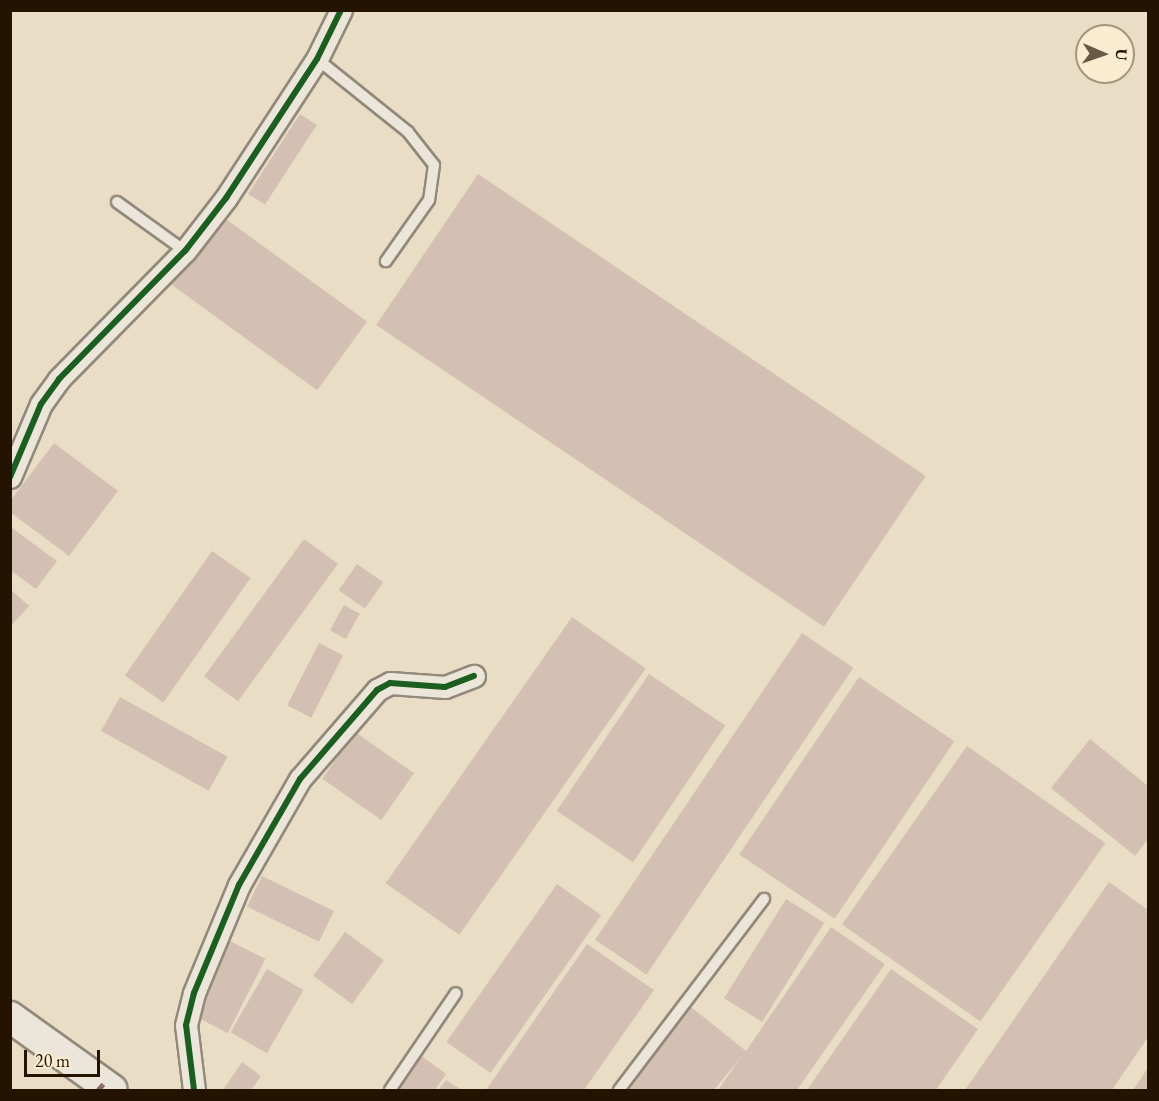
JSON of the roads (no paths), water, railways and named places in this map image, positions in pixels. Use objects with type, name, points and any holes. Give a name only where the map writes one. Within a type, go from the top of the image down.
[{"type":"street","points":[[10,477],[41,404],[59,379],[185,251],[317,59],[341,10]]},
{"type":"street","points":[[194,1090],[186,1025],[194,993],[239,885],[300,778],[377,690],[390,683],[445,687],[474,676]]},
{"type":"street","points":[[10,1017],[104,1088]]},
{"type":"lane","points":[[317,59],[408,132],[434,165],[429,200],[386,261]]},
{"type":"lane","points":[[117,202],[185,251]]},
{"type":"lane","points":[[619,1090],[764,899]]},
{"type":"lane","points":[[390,1090],[456,993]]}]
